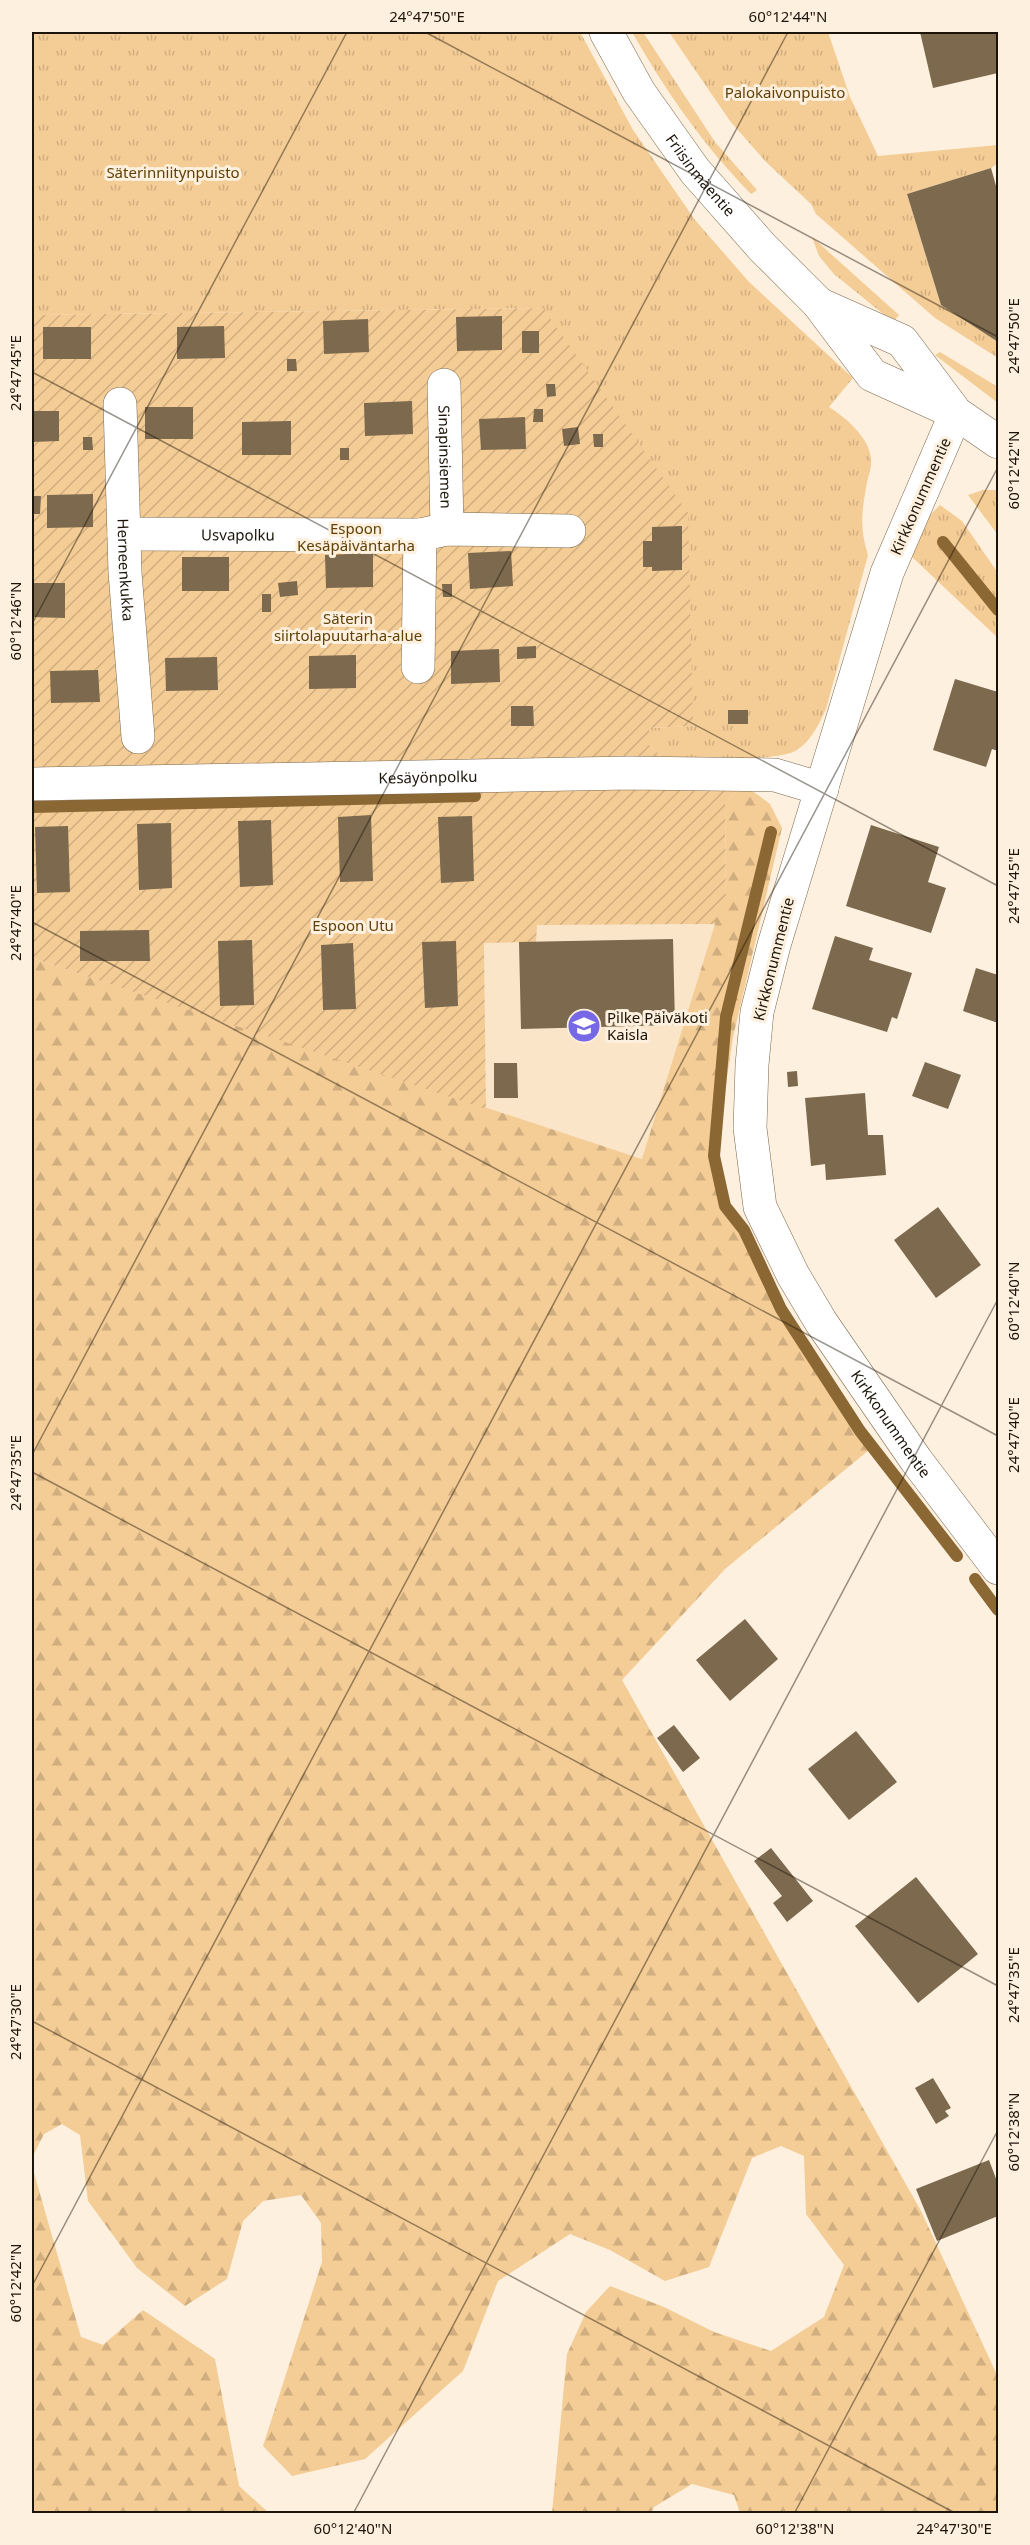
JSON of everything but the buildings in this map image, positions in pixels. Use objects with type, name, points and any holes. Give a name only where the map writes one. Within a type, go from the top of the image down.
[{"type":"street","name":"Friisinmäentie","points":[[606,32],[639,92],[695,171],[762,247],[818,303],[872,375],[956,413],[999,442]]},
{"type":"street","name":"Friisinmäentie","points":[[818,303],[902,341],[956,413]]},
{"type":"street","name":"Sinapinsiemen","points":[[418,667],[434,532],[444,385]]},
{"type":"street","name":"Herneenkukka","points":[[120,404],[124,534],[138,737]]},
{"type":"street","name":"Kirkkonummentie","points":[[956,413],[886,573],[774,945],[757,1012],[750,1128],[760,1207],[793,1275],[821,1322],[916,1460],[999,1568]]},
{"type":"street","name":"Usvapolku","points":[[124,534],[569,531]]},
{"type":"street","name":"Kesäyönpolku","points":[[32,784],[629,773],[775,775],[822,789]]},
{"type":"shaded area","name":"Pilke Päiväkoti Kaisla","points":[[715,924],[643,1159],[486,1109],[484,943],[536,942],[536,925]]},
{"type":"green space","name":"Säterinniitynpuisto","points":[[32,32],[580,32],[633,130],[695,220],[749,282],[853,378],[829,407],[856,429],[870,451],[871,465],[862,518],[868,555],[826,709],[806,742],[797,750],[787,754],[753,758],[662,757],[649,745],[649,728],[693,726],[543,308],[32,315]]},
{"type":"green space","points":[[632,32],[643,32],[715,142],[757,190],[751,194],[701,137],[671,96]]},
{"type":"green space","name":"Palokaivonpuisto","points":[[669,32],[828,32],[850,97],[878,156],[998,145],[998,163],[991,168],[907,194],[941,305],[998,342],[998,358],[935,318],[816,214],[811,204],[765,161],[730,121]]},
{"type":"green space","points":[[812,237],[899,315],[893,322],[834,274],[819,256]]},
{"type":"green space","name":"Säterin siirtolapuutarha-alue","points":[[543,308],[688,513],[693,726],[649,728],[649,745],[662,757],[752,757],[743,784],[725,804],[726,905],[715,905],[715,924],[537,925],[536,942],[484,943],[486,1109],[32,958],[32,315]]},
{"type":"green space","points":[[940,352],[998,387],[998,403],[935,355]]},
{"type":"green space","points":[[983,490],[998,490],[998,535],[968,495]]},
{"type":"green space","points":[[940,505],[962,521],[998,573],[998,638],[912,557],[930,515]]},
{"type":"green space","points":[[743,784],[770,804],[782,828],[733,1037],[717,1145],[728,1205],[749,1233],[765,1275],[875,1445],[725,1569],[622,1680],[921,2211],[998,2377],[998,2513],[740,2513],[734,2495],[692,2484],[654,2507],[651,2513],[552,2513],[567,2354],[586,2312],[610,2286],[664,2307],[714,2332],[771,2351],[824,2317],[844,2265],[806,2214],[804,2156],[781,2146],[752,2158],[709,2267],[665,2281],[610,2250],[570,2234],[498,2281],[463,2371],[365,2459],[292,2476],[263,2446],[322,2262],[321,2223],[301,2195],[263,2201],[243,2221],[227,2279],[185,2306],[137,2268],[88,2201],[80,2135],[62,2124],[44,2134],[32,2158],[32,958],[642,1159],[715,924],[715,905],[726,905],[725,804]]},
{"type":"green space","points":[[32,2166],[81,2337],[103,2345],[143,2310],[215,2359],[239,2486],[269,2513],[32,2513]]},
{"type":"waterway","points":[[943,542],[998,610]]},
{"type":"waterway","points":[[32,807],[475,796]]},
{"type":"waterway","points":[[771,832],[726,1017],[714,1156],[725,1206],[744,1230],[781,1309],[860,1431],[957,1556]]},
{"type":"waterway","points":[[975,1579],[998,1610]]},
{"type":"place","name":"Pilke Päiväkoti Kaisla","points":[[584,1026]]},
{"type":"park label","name":"Espoon Kesäpäiväntarha","points":[[356,536]]},
{"type":"park label","name":"Espoon Utu","points":[[353,925]]}]
